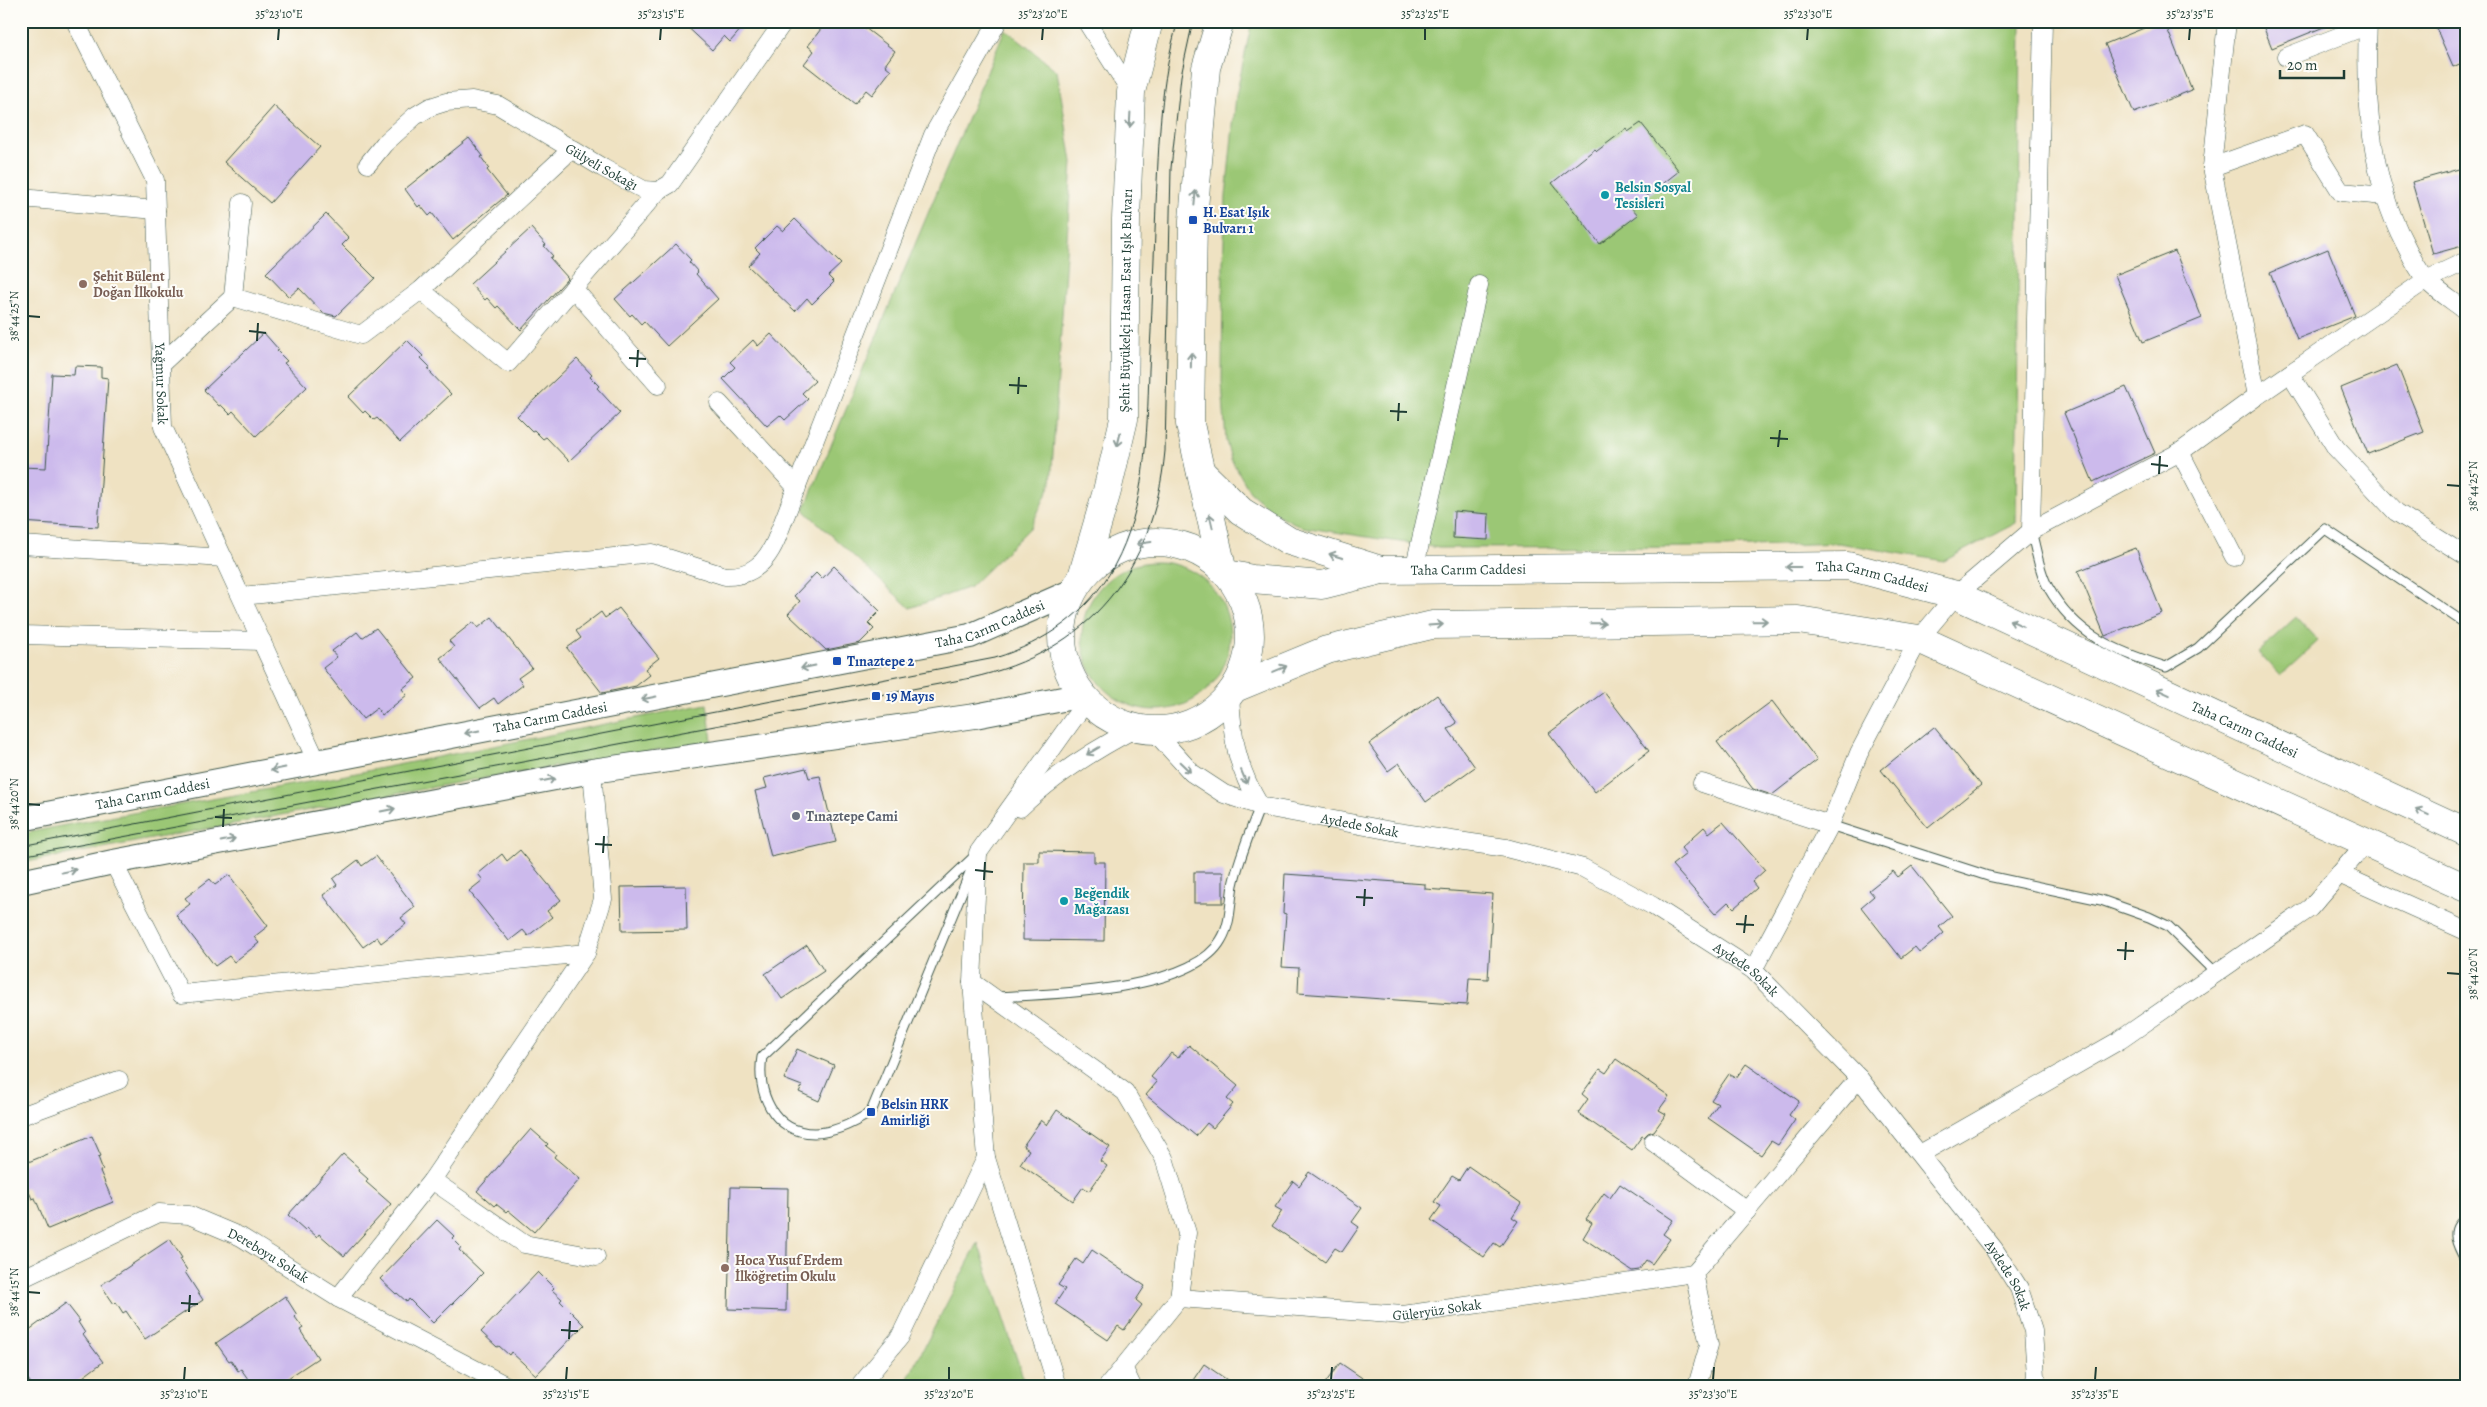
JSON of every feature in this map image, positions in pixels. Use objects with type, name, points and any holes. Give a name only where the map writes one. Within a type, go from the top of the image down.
[{"type":"main road","name":"Şehit Büyükelçi Hasan Esat Işık Bulvarı","points":[[1145,729],[1120,723],[1104,714],[1085,698],[1070,676],[1062,642],[1066,608],[1077,584],[1107,491],[1124,419],[1126,219],[1131,92],[1150,21]]},
{"type":"main road","points":[[1220,21],[1206,68],[1193,220],[1190,424],[1225,571],[1242,596],[1251,630],[1247,664],[1233,691]]},
{"type":"main road","points":[[1201,472],[1241,511],[1288,542],[1382,570]]},
{"type":"main road","points":[[1077,584],[1108,554],[1124,547],[1155,542],[1176,544],[1193,549],[1225,571]]},
{"type":"main road","name":"Taha Carım Caddesi","points":[[1225,571],[1252,579],[1322,585],[1382,570],[1848,566],[1956,595],[2466,832]]},
{"type":"main road","name":"Taha Carım Caddesi","points":[[21,819],[970,636],[1077,584]]},
{"type":"main road","points":[[1145,729],[1188,725],[1204,718],[1233,691],[1327,650],[1432,625],[1798,620],[1919,639],[2466,888]]},
{"type":"main road","points":[[21,882],[113,862],[592,772],[1085,698]]},
{"type":"street","name":"Yağmur Sokak","points":[[75,21],[155,180],[162,427],[242,596],[317,762]]},
{"type":"street","points":[[421,290],[508,363],[658,191],[670,184],[784,21]]},
{"type":"street","points":[[242,596],[652,552],[725,576],[743,575],[760,565],[772,549],[797,488],[933,135],[998,21]]},
{"type":"street","points":[[1086,21],[1131,92]]},
{"type":"street","points":[[2031,531],[2043,21]]},
{"type":"street","points":[[2227,21],[2212,167],[2257,396]]},
{"type":"street","points":[[2286,57],[2368,23],[2367,83],[2371,138],[2385,196],[2399,233],[2426,280],[2466,311]]},
{"type":"street","name":"Gülyeli Sokağı","points":[[368,164],[384,144],[415,116],[430,107],[459,100],[479,100],[498,105],[644,190],[658,191]]},
{"type":"street","points":[[2212,167],[2305,134],[2341,192],[2385,196]]},
{"type":"street","points":[[233,297],[361,335],[421,290],[572,149]]},
{"type":"street","points":[[21,198],[156,210]]},
{"type":"street","points":[[161,364],[233,297],[242,203]]},
{"type":"street","points":[[1754,970],[1830,825],[1859,752],[1919,639],[1956,595],[2031,531],[2180,452],[2257,396],[2426,280],[2466,261]]},
{"type":"street","points":[[1414,570],[1478,285]]},
{"type":"street","points":[[573,288],[658,385]]},
{"type":"street","points":[[2290,374],[2336,448],[2396,512],[2466,556]]},
{"type":"street","points":[[719,403],[797,488]]},
{"type":"street","points":[[2180,452],[2234,557]]},
{"type":"street","points":[[21,545],[224,558]]},
{"type":"street","points":[[21,635],[262,641]]},
{"type":"street","points":[[1233,691],[1235,748],[1249,788],[1260,806]]},
{"type":"street","points":[[1057,1386],[986,1158],[972,982],[978,853],[1085,698]]},
{"type":"street","points":[[978,853],[1030,798],[1059,774],[1109,742],[1145,729]]},
{"type":"street","name":"Aydede Sokak","points":[[1145,729],[1207,784],[1224,794],[1260,806],[1396,832],[1506,848],[1583,868],[1653,906],[1754,970],[1859,1078],[1994,1249],[2019,1288],[2033,1331],[2036,1376],[2033,1386]]},
{"type":"street","points":[[338,1298],[432,1180],[586,953],[604,899],[592,772]]},
{"type":"street","points":[[1702,783],[1830,825]]},
{"type":"street","points":[[1920,1154],[2120,1040],[2310,908],[2366,843]]},
{"type":"street","points":[[113,862],[181,994],[586,953]]},
{"type":"street","points":[[2339,874],[2466,931]]},
{"type":"street","points":[[972,982],[1124,1092],[1164,1158],[1187,1233],[1179,1298],[1108,1386]]},
{"type":"street","points":[[1697,1386],[1709,1346],[1694,1274],[1859,1078]]},
{"type":"street","points":[[21,1116],[119,1080]]},
{"type":"street","points":[[1652,1142],[1747,1211]]},
{"type":"street","points":[[860,1386],[900,1337],[986,1158]]},
{"type":"street","points":[[432,1180],[524,1244],[596,1258]]},
{"type":"street","name":"Dereboyu Sokak","points":[[21,1278],[159,1213],[190,1215],[241,1236],[338,1298],[507,1386]]},
{"type":"street","name":"Güleryüz Sokak","points":[[1179,1298],[1403,1315],[1694,1274]]},
{"type":"street","points":[[1123,1367],[1132,1386]]},
{"type":"lane","points":[[2031,531],[2047,586],[2080,629],[2124,654],[2166,667],[2198,648],[2325,529],[2466,624]]},
{"type":"lane","points":[[993,997],[1068,994],[1142,982],[1190,968],[1206,957],[1221,941],[1226,930],[1239,862],[1260,806]]},
{"type":"lane","points":[[1830,825],[1988,876],[2101,900],[2149,917],[2168,926],[2216,973]]},
{"type":"lane","points":[[978,853],[871,1112],[857,1121],[825,1132],[802,1132],[782,1122],[767,1103],[762,1092],[760,1069],[762,1057],[978,853]]},
{"type":"lane","points":[[2466,1219],[2457,1227],[2455,1239],[2466,1260]]},
{"type":"green space","points":[[1252,21],[2021,21],[2016,523],[1944,561],[1839,543],[1724,547],[1439,548],[1302,527],[1274,513],[1250,492],[1231,459],[1226,441],[1222,382],[1223,262],[1226,196],[1236,96]]},
{"type":"green space","points":[[1005,29],[1057,71],[1072,162],[1051,484],[1031,527],[970,587],[910,608],[804,510]]},
{"type":"green space","points":[[1156,562],[1184,567],[1209,583],[1225,608],[1230,636],[1225,664],[1209,689],[1184,705],[1156,710],[1128,705],[1103,689],[1087,664],[1082,636],[1087,608],[1103,583],[1128,567]]},
{"type":"green space","points":[[2296,617],[2318,641],[2280,676],[2258,652]]},
{"type":"green space","points":[[707,704],[712,741],[472,780],[21,863],[21,834],[331,778]]},
{"type":"green space","points":[[978,1243],[1026,1386],[904,1386]]},
{"type":"building","points":[[681,21],[748,21],[730,42],[724,36],[712,50]]},
{"type":"building","points":[[827,21],[856,21],[895,51],[885,65],[891,70],[872,95],[866,90],[855,104],[804,64],[814,51],[808,46]]},
{"type":"building","points":[[2164,21],[2192,90],[2134,113],[2105,44]]},
{"type":"building","points":[[2261,21],[2336,21],[2336,22],[2272,48]]},
{"type":"building","points":[[2433,21],[2466,21],[2466,61],[2453,67]]},
{"type":"building","points":[[274,106],[320,147],[270,203],[224,162]]},
{"type":"building","name":"Belsin Sosyal Tesisleri","points":[[1641,123],[1679,171],[1632,208],[1638,215],[1600,244],[1552,183],[1595,149],[1597,151],[1626,129],[1628,132]]},
{"type":"building","points":[[469,138],[483,156],[481,157],[489,168],[487,170],[507,195],[453,240],[432,213],[429,216],[420,205],[418,207],[405,189]]},
{"type":"building","points":[[2466,167],[2466,245],[2433,254],[2412,182]]},
{"type":"building","points":[[326,214],[349,238],[342,245],[375,278],[336,316],[323,313],[299,288],[289,297],[266,273]]},
{"type":"building","points":[[795,219],[841,264],[828,276],[834,282],[812,304],[807,298],[795,311],[748,266],[760,253],[755,248],[777,226],[783,231]]},
{"type":"building","points":[[531,228],[553,256],[550,258],[568,278],[521,330],[498,306],[496,308],[487,298],[485,300],[470,284]]},
{"type":"building","points":[[676,244],[691,260],[689,262],[698,272],[696,274],[718,299],[667,346],[644,321],[641,324],[632,314],[630,316],[615,299]]},
{"type":"building","points":[[2328,249],[2355,316],[2297,339],[2270,273]]},
{"type":"building","points":[[2175,251],[2202,318],[2143,342],[2115,275]]},
{"type":"building","points":[[264,333],[287,361],[284,363],[307,387],[256,436],[233,411],[230,414],[221,405],[219,406],[204,390]]},
{"type":"building","points":[[771,334],[815,381],[802,393],[808,399],[785,420],[780,415],[767,426],[723,379],[735,367],[730,362],[753,340],[758,346]]},
{"type":"building","points":[[407,340],[423,356],[421,358],[430,367],[428,370],[451,394],[400,442],[377,418],[374,420],[365,411],[363,413],[348,397]]},
{"type":"building","points":[[577,359],[592,375],[590,377],[599,386],[597,388],[620,413],[569,461],[546,437],[543,439],[517,416]]},
{"type":"building","points":[[2397,365],[2424,432],[2368,454],[2341,388]]},
{"type":"building","points":[[75,366],[101,367],[101,377],[108,378],[98,527],[21,522],[21,467],[46,468],[52,374],[74,375]]},
{"type":"building","points":[[2126,387],[2155,453],[2093,482],[2064,413]]},
{"type":"building","points":[[1454,511],[1489,514],[1488,540],[1453,538]]},
{"type":"building","points":[[2136,548],[2162,613],[2105,636],[2078,571]]},
{"type":"building","points":[[834,566],[880,611],[868,623],[874,629],[860,643],[826,650],[788,614],[800,601],[794,596],[816,573],[822,579]]},
{"type":"building","points":[[619,608],[659,658],[645,669],[650,675],[636,686],[602,693],[567,648],[581,638],[576,631],[601,612],[605,618]]},
{"type":"building","points":[[492,617],[532,668],[518,678],[523,685],[498,704],[494,698],[480,708],[440,658],[454,647],[449,641],[473,622],[478,628]]},
{"type":"building","points":[[376,628],[416,678],[402,689],[407,695],[382,715],[377,708],[363,719],[323,668],[337,657],[332,651],[357,632],[362,638]]},
{"type":"building","points":[[1604,692],[1649,751],[1595,792],[1549,733]]},
{"type":"building","points":[[1437,695],[1457,723],[1448,729],[1475,767],[1426,802],[1399,763],[1388,771],[1369,744]]},
{"type":"building","points":[[1772,701],[1817,760],[1772,795],[1753,789],[1717,742]]},
{"type":"building","points":[[1934,727],[1981,785],[1928,828],[1881,770]]},
{"type":"building","name":"Tınaztepe Cami","points":[[806,768],[809,778],[820,776],[836,842],[771,857],[755,791],[767,788],[764,778]]},
{"type":"building","points":[[1723,822],[1765,870],[1752,882],[1757,888],[1734,908],[1728,902],[1715,914],[1672,865],[1686,854],[1681,848],[1704,827],[1709,833]]},
{"type":"building","points":[[520,850],[561,900],[547,911],[552,917],[528,936],[523,930],[509,941],[469,891],[483,880],[478,874],[502,854],[507,861]]},
{"type":"building","name":"Beğendik Mağazası","points":[[1039,851],[1094,852],[1094,862],[1105,862],[1104,941],[1023,940],[1024,862],[1039,862]]},
{"type":"building","points":[[376,856],[415,907],[401,918],[406,924],[381,943],[377,937],[363,947],[323,895],[337,885],[333,879],[358,860],[362,866]]},
{"type":"building","points":[[1912,866],[1952,916],[1939,927],[1944,933],[1920,953],[1915,947],[1901,958],[1861,907],[1874,896],[1869,890],[1893,871],[1898,877]]},
{"type":"building","points":[[1194,872],[1223,872],[1223,903],[1194,903]]},
{"type":"building","points":[[1285,874],[1425,884],[1425,889],[1493,894],[1488,979],[1469,978],[1467,1005],[1298,993],[1299,968],[1282,967],[1286,914],[1283,913]]},
{"type":"building","points":[[229,875],[268,926],[254,937],[259,943],[234,962],[229,956],[215,966],[176,915],[190,904],[185,898],[210,879],[215,885]]},
{"type":"building","points":[[686,886],[687,930],[622,931],[621,887]]},
{"type":"building","points":[[807,945],[824,971],[782,999],[765,974]]},
{"type":"building","points":[[1189,1045],[1238,1086],[1227,1099],[1233,1104],[1213,1128],[1207,1123],[1196,1136],[1146,1095],[1157,1082],[1151,1077],[1171,1053],[1178,1058]]},
{"type":"building","points":[[797,1049],[834,1065],[819,1101],[799,1092],[802,1086],[784,1079]]},
{"type":"building","points":[[1616,1059],[1669,1096],[1659,1110],[1666,1114],[1654,1131],[1644,1137],[1642,1136],[1632,1150],[1578,1113],[1588,1099],[1582,1094],[1600,1069],[1606,1073]]},
{"type":"building","points":[[1746,1064],[1799,1101],[1789,1115],[1795,1120],[1778,1145],[1771,1141],[1761,1155],[1708,1118],[1718,1104],[1711,1100],[1729,1074],[1736,1078]]},
{"type":"building","points":[[1057,1110],[1110,1147],[1100,1161],[1107,1166],[1089,1191],[1083,1187],[1073,1201],[1020,1164],[1029,1150],[1023,1146],[1041,1120],[1047,1125]]},
{"type":"building","points":[[531,1129],[548,1144],[546,1146],[556,1154],[554,1157],[580,1179],[534,1232],[508,1210],[506,1212],[496,1204],[494,1206],[477,1191]]},
{"type":"building","points":[[92,1136],[101,1156],[98,1157],[103,1170],[100,1171],[113,1202],[48,1229],[35,1198],[32,1199],[27,1187],[21,1189],[21,1165]]},
{"type":"building","points":[[343,1154],[360,1169],[359,1171],[368,1179],[366,1182],[391,1204],[344,1256],[319,1234],[317,1237],[307,1228],[305,1230],[288,1215]]},
{"type":"building","points":[[1468,1166],[1521,1203],[1512,1217],[1518,1221],[1500,1247],[1494,1243],[1484,1257],[1431,1220],[1441,1206],[1434,1202],[1452,1176],[1459,1180]]},
{"type":"building","points":[[1309,1172],[1362,1208],[1352,1222],[1359,1227],[1342,1252],[1335,1248],[1325,1262],[1272,1226],[1282,1211],[1275,1207],[1293,1181],[1299,1186]]},
{"type":"building","points":[[1620,1184],[1673,1220],[1663,1234],[1670,1239],[1652,1264],[1646,1260],[1639,1270],[1632,1271],[1583,1238],[1592,1223],[1586,1219],[1604,1193],[1610,1198]]},
{"type":"building","points":[[731,1187],[788,1188],[786,1311],[728,1309]]},
{"type":"building","points":[[437,1220],[454,1236],[452,1238],[461,1247],[459,1250],[483,1273],[433,1323],[409,1299],[407,1302],[380,1279]]},
{"type":"building","points":[[170,1239],[182,1258],[180,1259],[187,1270],[185,1272],[203,1300],[145,1339],[126,1311],[123,1313],[116,1302],[114,1304],[101,1285]]},
{"type":"building","points":[[1092,1250],[1145,1286],[1136,1300],[1142,1305],[1124,1330],[1118,1326],[1108,1340],[1055,1304],[1065,1289],[1058,1285],[1076,1259],[1083,1264]]},
{"type":"building","points":[[538,1272],[554,1288],[552,1290],[562,1299],[560,1301],[584,1325],[536,1375],[511,1352],[509,1355],[499,1346],[497,1347],[481,1332]]},
{"type":"building","points":[[285,1296],[297,1315],[295,1317],[303,1328],[300,1330],[318,1358],[276,1386],[253,1386],[241,1369],[238,1371],[216,1343]]},
{"type":"building","points":[[66,1303],[80,1321],[78,1322],[85,1333],[83,1335],[103,1362],[71,1386],[33,1386],[21,1370],[21,1336]]},
{"type":"building","points":[[1340,1363],[1374,1386],[1323,1386]]},
{"type":"building","points":[[1204,1364],[1236,1386],[1189,1386]]},
{"type":"tram line","points":[[21,846],[995,658],[1031,643],[1064,624],[1092,598],[1114,566],[1125,543],[1139,495],[1147,420],[1161,112],[1167,66],[1178,21]]},
{"type":"tram line","points":[[21,856],[971,678],[1013,666],[1050,648],[1081,626],[1108,600],[1130,569],[1147,533],[1158,494],[1165,451],[1171,168],[1181,76],[1193,21]]},
{"type":"place","name":"Belsin Sosyal Tesisleri","points":[[1605,195]]},
{"type":"place","name":"H. Esat Işık Bulvarı 1","points":[[1193,220]]},
{"type":"place","name":"Şehit Bülent Doğan İlkokulu","points":[[83,284]]},
{"type":"place","name":"Tınaztepe 2","points":[[837,661]]},
{"type":"place","name":"19 Mayıs","points":[[876,696]]},
{"type":"place","name":"Tınaztepe Cami","points":[[796,816]]},
{"type":"place","name":"Beğendik Mağazası","points":[[1064,901]]},
{"type":"place","name":"Belsin HRK Amirliği","points":[[871,1112]]},
{"type":"place","name":"Hoca Yusuf Erdem İlköğretim Okulu","points":[[725,1268]]}]
